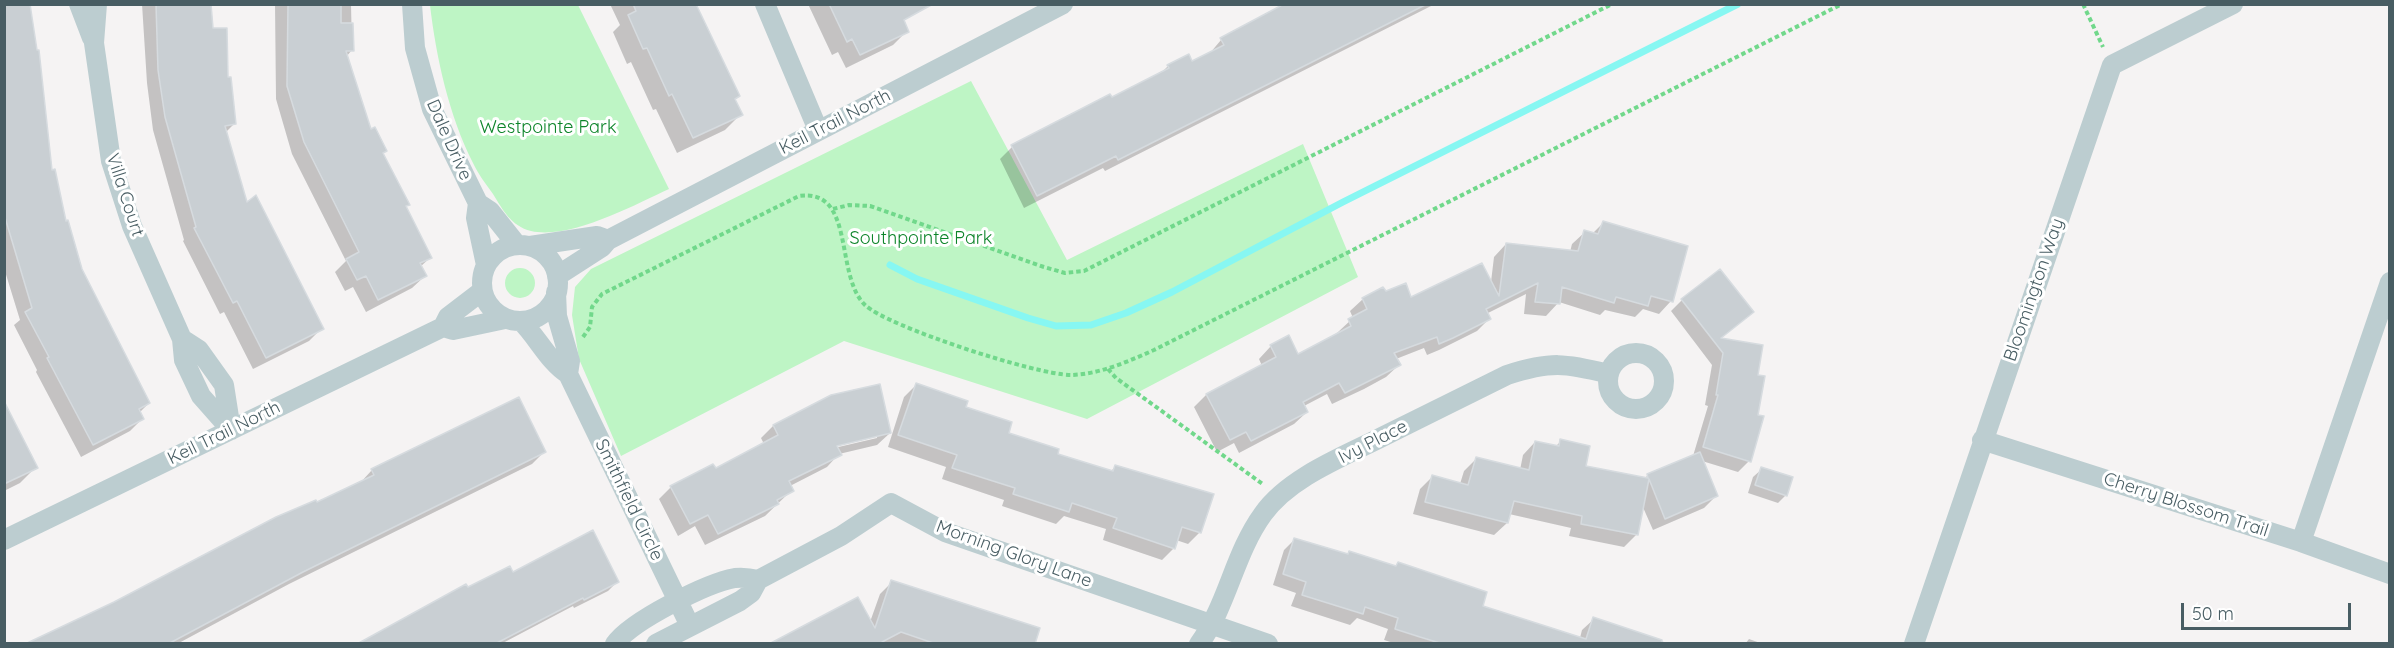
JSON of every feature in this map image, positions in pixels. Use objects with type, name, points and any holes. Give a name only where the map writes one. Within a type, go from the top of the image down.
[{"type":"street","name":"Villa Court","points":[[79,4],[94,43]]},
{"type":"street","name":"Villa Court","points":[[97,4],[94,43],[111,161],[132,226],[182,339],[184,360],[201,396],[231,429]]},
{"type":"street","name":"Dale Drive","points":[[412,4],[415,48],[432,110],[478,204],[490,211],[524,245]]},
{"type":"street","points":[[765,4],[818,130]]},
{"type":"street","name":"Keil Trail North","points":[[557,284],[608,240],[1063,4]]},
{"type":"street","points":[[2112,65],[2233,4]]},
{"type":"street","name":"Bloomington Way","points":[[1914,644],[2112,65]]},
{"type":"street","name":"Dale Drive","points":[[478,204],[476,218],[486,265]]},
{"type":"street","points":[[513,320],[495,312],[487,303],[482,291],[482,278],[486,265],[494,255],[505,248],[524,245],[597,236],[608,240]]},
{"type":"street","points":[[482,291],[448,316],[443,327],[453,330],[533,319],[552,304],[557,284],[548,257],[524,245]]},
{"type":"street","points":[[2301,542],[2390,282]]},
{"type":"street","name":"Smithfield Circle","points":[[557,284],[557,316],[570,361],[568,374]]},
{"type":"street","name":"Smithfield Circle","points":[[513,320],[537,337],[556,367],[568,374],[690,626]]},
{"type":"street","name":"Keil Trail North","points":[[4,540],[443,327]]},
{"type":"street","name":"Ivy Place","points":[[1214,634],[1242,551],[1263,513],[1278,496],[1294,484],[1336,460],[1507,375],[1533,367],[1559,364],[1609,374]]},
{"type":"street","name":"Cherry Blossom Trail","points":[[1982,440],[2301,542],[2390,574]]},
{"type":"street","name":"Morning Glory Lane","points":[[615,644],[622,633],[678,602],[715,584],[735,578],[746,577],[758,580],[841,536],[891,503],[945,532],[1214,634],[1268,644]]},
{"type":"street","points":[[656,644],[740,601],[751,593],[758,580]]},
{"type":"street","points":[[1199,644],[1214,634]]},
{"type":"path","points":[[834,209],[849,205],[870,206],[1044,267],[1065,273],[1084,271],[1612,4]]},
{"type":"path","points":[[576,339],[587,333],[592,307],[602,294],[612,288],[799,196],[819,196],[834,209],[854,288],[861,300],[875,312],[906,327],[1028,369],[1073,375],[1108,369],[1154,350],[1842,4]]},
{"type":"path","points":[[2083,4],[2112,65]]},
{"type":"path","points":[[1108,369],[1116,378],[1278,496]]},
{"type":"green space","name":"Westpointe Park","points":[[430,5],[578,5],[669,189],[583,226],[547,232],[531,231],[518,225],[504,211],[482,179],[457,126],[445,86]]},
{"type":"green space","name":"Southpointe Park","points":[[971,81],[1067,260],[1303,144],[1358,277],[1087,419],[844,341],[621,456],[579,359],[572,315],[575,287],[591,269]]},
{"type":"green space","points":[[520,268],[526,269],[534,277],[534,289],[526,297],[520,298],[514,297],[506,289],[505,283],[506,277],[514,269]]},
{"type":"building","points":[[4,4],[30,4],[37,50],[39,50],[52,170],[55,169],[66,221],[68,220],[82,269],[150,403],[139,409],[144,419],[93,445],[25,312],[32,308],[4,214]]},
{"type":"building","points":[[156,4],[211,4],[213,28],[227,28],[228,77],[231,77],[236,124],[225,126],[247,202],[256,195],[324,329],[266,358],[237,301],[233,303],[194,228],[196,227],[165,117],[158,70]]},
{"type":"building","points":[[288,4],[341,4],[341,23],[353,23],[354,51],[346,51],[371,129],[375,127],[387,151],[383,153],[410,205],[406,206],[432,258],[420,263],[427,276],[378,300],[366,276],[357,280],[346,259],[359,252],[304,142],[287,86]]},
{"type":"building","points":[[633,4],[696,4],[740,96],[735,99],[743,115],[693,138],[672,94],[669,96],[647,48],[643,49],[628,15],[636,11]]},
{"type":"building","points":[[829,4],[933,4],[904,20],[909,32],[860,55],[852,39],[847,42]]},
{"type":"building","points":[[1284,4],[1427,4],[1118,160],[1116,156],[1037,196],[1011,145],[1110,94],[1112,97],[1169,68],[1167,65],[1189,54],[1192,61],[1224,45],[1220,38]]},
{"type":"building","points":[[1603,221],[1688,246],[1673,302],[1651,296],[1648,306],[1616,297],[1614,303],[1562,287],[1560,304],[1535,302],[1538,283],[1486,309],[1491,319],[1453,338],[1439,344],[1437,337],[1394,353],[1401,365],[1345,393],[1339,383],[1303,402],[1308,412],[1251,441],[1246,432],[1230,440],[1206,394],[1276,357],[1270,345],[1289,335],[1298,354],[1351,326],[1348,319],[1367,309],[1362,298],[1383,287],[1386,291],[1406,283],[1411,297],[1482,263],[1499,296],[1506,243],[1578,251],[1584,230],[1598,234]]},
{"type":"building","points":[[1720,269],[1754,312],[1721,338],[1763,345],[1758,375],[1765,376],[1758,415],[1764,416],[1751,462],[1703,447],[1718,395],[1716,395],[1723,353],[1681,299]]},
{"type":"building","points":[[916,383],[968,401],[966,407],[1012,422],[1009,433],[1059,449],[1058,454],[1113,471],[1115,465],[1214,494],[1201,533],[1182,527],[1175,549],[1113,528],[1117,518],[1072,503],[1069,512],[1013,494],[1015,488],[952,468],[957,455],[898,435]]},
{"type":"building","points":[[880,384],[891,433],[837,446],[842,455],[789,481],[794,491],[777,500],[779,504],[718,534],[708,515],[690,524],[670,486],[713,464],[716,468],[778,435],[773,425],[831,395]]},
{"type":"building","points":[[519,397],[546,452],[303,572],[168,644],[25,644],[114,602],[276,517],[316,500],[317,502],[374,475],[371,469]]},
{"type":"building","points":[[4,401],[38,468],[4,484]]},
{"type":"building","points":[[1560,439],[1590,446],[1586,466],[1648,478],[1647,474],[1700,452],[1718,496],[1665,519],[1649,479],[1638,535],[1581,524],[1582,516],[1514,501],[1508,523],[1425,502],[1432,475],[1468,485],[1476,457],[1529,470],[1535,441],[1559,446]]},
{"type":"building","points":[[1761,467],[1793,477],[1787,496],[1755,485]]},
{"type":"building","points":[[593,530],[619,582],[495,644],[357,644],[466,584],[468,587],[510,566],[513,572]]},
{"type":"building","points":[[1294,538],[1348,554],[1349,551],[1396,566],[1398,562],[1487,592],[1483,606],[1586,639],[1593,617],[1662,640],[1662,644],[1443,644],[1395,629],[1398,618],[1365,607],[1363,614],[1302,595],[1306,582],[1283,574]]},
{"type":"building","points":[[891,580],[1040,628],[1035,644],[936,644],[901,632],[882,642],[883,644],[769,644],[858,597],[875,628]]},
{"type":"waterway","points":[[890,265],[917,279],[1028,318],[1056,326],[1091,325],[1126,313],[1172,292],[1343,202],[1738,4]]}]
